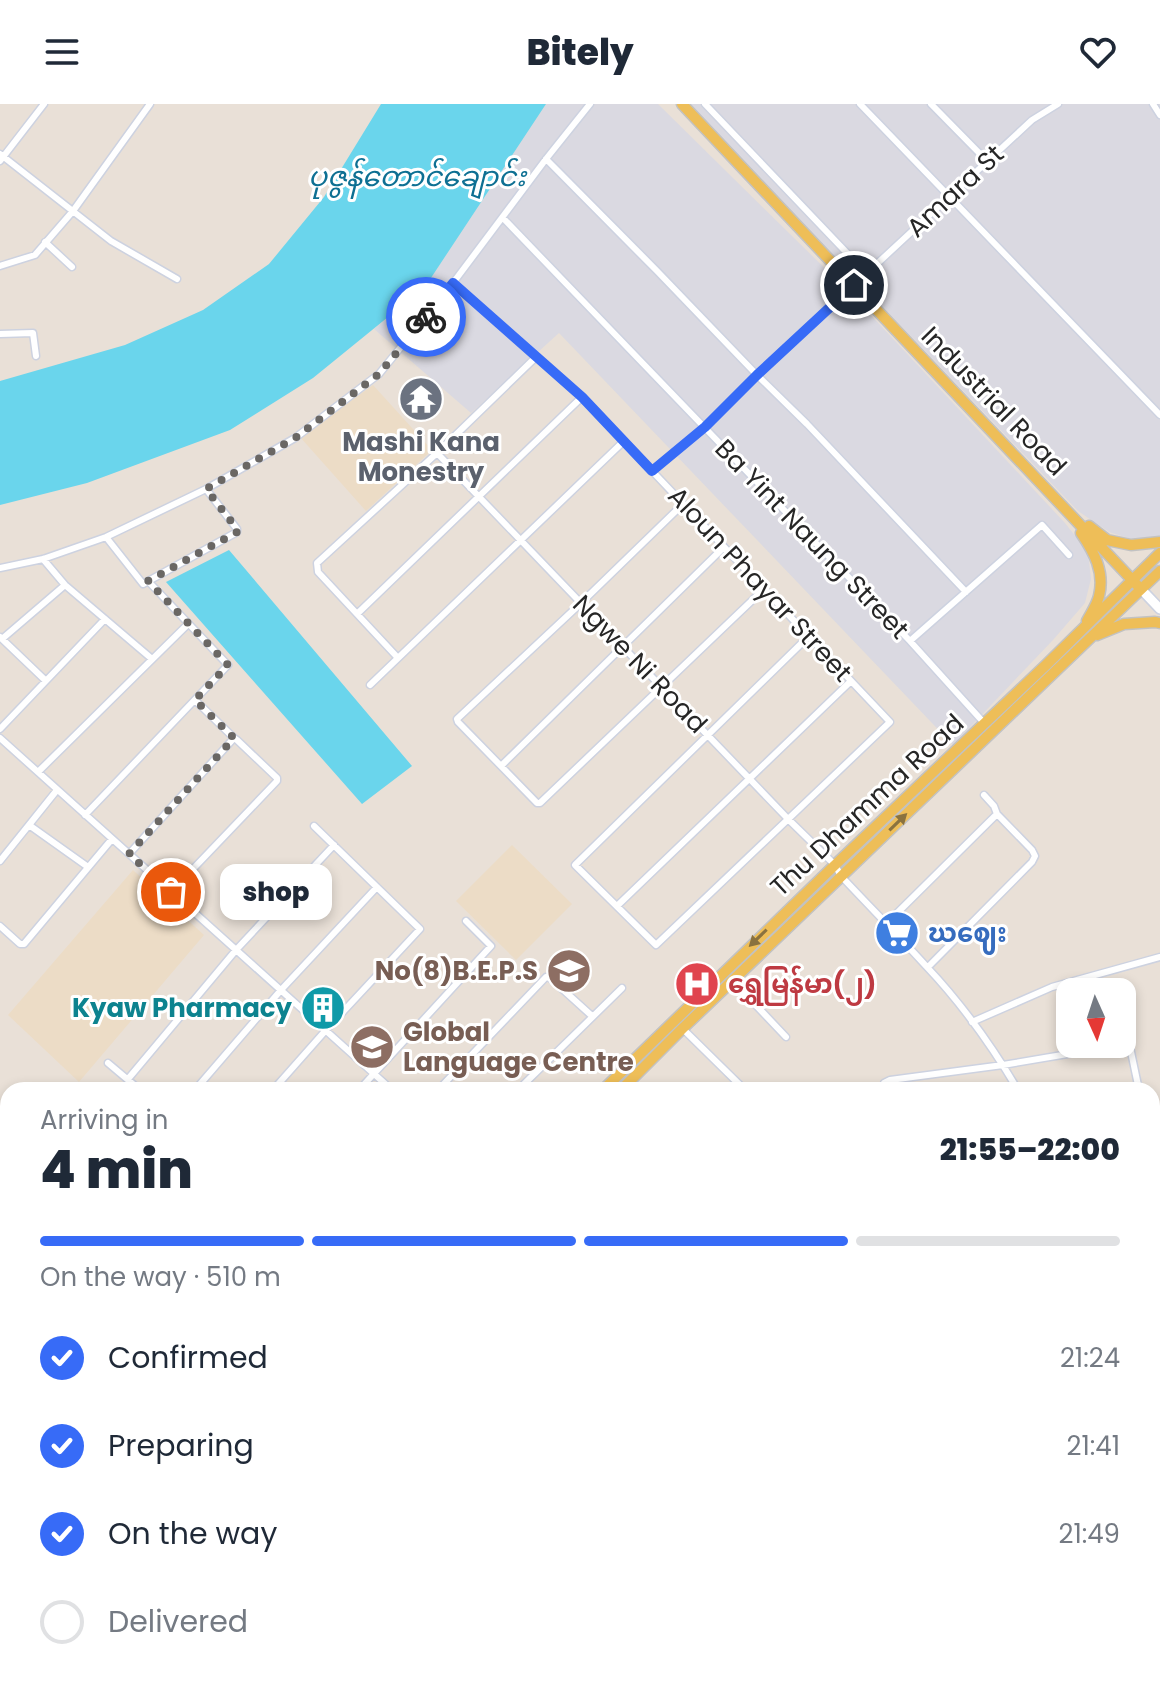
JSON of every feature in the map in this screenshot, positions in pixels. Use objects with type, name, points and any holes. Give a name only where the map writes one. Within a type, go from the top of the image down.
[{"type":"main road","name":"Industrial Road","points":[[684,106],[1141,589]]},
{"type":"main road","points":[[1065,507],[1107,540],[1131,545],[1160,542]]},
{"type":"main road","points":[[1065,507],[1094,552],[1101,574],[1099,597],[1088,632],[1124,624],[1160,623]]},
{"type":"main road","name":"Thu Dhamma Road","points":[[612,1082],[732,980],[841,876],[1088,632],[1160,553]]},
{"type":"main road","name":"Thu Dhamma Road","points":[[628,1082],[678,1023],[835,865],[985,724],[1160,571]]},
{"type":"main road","points":[[1141,589],[1160,609]]},
{"type":"street","points":[[44,104],[1,157],[111,241],[177,279]]},
{"type":"street","points":[[0,266],[35,255],[73,211],[150,104]]},
{"type":"street","points":[[0,568],[43,559],[106,537],[206,489],[295,438],[379,374],[590,104]]},
{"type":"street","points":[[705,104],[867,274]]},
{"type":"street","points":[[860,104],[1160,415]]},
{"type":"street","points":[[931,104],[987,161]]},
{"type":"street","name":"Amara St","points":[[652,471],[705,427],[1032,120],[1058,104]]},
{"type":"street","points":[[1153,104],[1160,115]]},
{"type":"street","points":[[546,159],[807,424],[966,592]]},
{"type":"street","name":"Ba Yint Naung Street","points":[[503,218],[910,641],[985,724]]},
{"type":"street","points":[[45,242],[72,267]]},
{"type":"street","name":"Aloun Phayar Street","points":[[453,283],[582,397],[890,722],[789,820]]},
{"type":"street","points":[[0,334],[33,333],[36,356]]},
{"type":"street","points":[[398,658],[318,572],[317,563],[536,357]]},
{"type":"street","points":[[357,614],[582,397]]},
{"type":"street","points":[[370,685],[624,441]]},
{"type":"street","name":"Ngwe Ni Road","points":[[437,453],[835,865],[841,876],[928,967],[972,1022],[1013,1082]]},
{"type":"street","points":[[106,537],[141,583],[148,581],[237,532],[206,489]]},
{"type":"street","points":[[683,504],[457,721],[539,803],[764,589]]},
{"type":"street","points":[[910,641],[1042,525],[1069,555]]},
{"type":"street","points":[[501,766],[724,547]]},
{"type":"street","points":[[43,559],[65,585],[152,659]]},
{"type":"street","points":[[85,815],[228,665],[148,581]]},
{"type":"street","points":[[46,681],[1,638],[65,585]]},
{"type":"street","points":[[0,729],[105,619]]},
{"type":"street","points":[[38,772],[188,624]]},
{"type":"street","points":[[789,820],[657,946],[575,865],[809,636]]},
{"type":"street","points":[[617,906],[851,681]]},
{"type":"street","points":[[171,892],[277,781],[195,700]]},
{"type":"street","points":[[0,738],[383,1082]]},
{"type":"street","points":[[129,854],[234,738]]},
{"type":"street","points":[[0,861],[57,790]]},
{"type":"street","points":[[928,967],[1035,856],[984,795]]},
{"type":"street","points":[[886,924],[997,814]]},
{"type":"street","points":[[29,825],[88,867]]},
{"type":"street","points":[[280,1082],[420,929],[314,826]]},
{"type":"street","points":[[0,926],[24,944],[112,839]]},
{"type":"street","points":[[128,1079],[236,950],[334,845]]},
{"type":"street","points":[[202,1082],[281,990],[377,887]]},
{"type":"street","points":[[366,1082],[491,946],[466,921]]},
{"type":"street","points":[[972,1022],[1052,987],[1160,957]]},
{"type":"street","points":[[446,1082],[549,976],[592,1016]]},
{"type":"street","points":[[732,980],[786,1037]]},
{"type":"street","points":[[526,1082],[622,988]]},
{"type":"street","points":[[678,1023],[737,1082]]},
{"type":"street","points":[[888,1082],[1127,1044],[1137,1082]]},
{"type":"street","points":[[108,1063],[131,1082]]},
{"type":"shaded area","points":[[546,104],[658,104],[854,297],[1065,523],[1088,552],[1091,579],[1085,603],[953,745],[559,333],[471,413],[374,329],[425,287]]},
{"type":"shaded area","points":[[689,104],[1160,104],[1160,536],[1131,539],[1109,532],[1078,511]]},
{"type":"shaded area","points":[[373,385],[432,450],[366,511],[300,437]]},
{"type":"shaded area","points":[[512,845],[572,904],[516,960],[456,901]]},
{"type":"shaded area","points":[[133,870],[204,935],[79,1082],[8,1015]]},
{"type":"water","name":"ပုဇွန်တောင်ချောင်း","points":[[381,104],[546,104],[425,287],[313,378],[230,430],[87,483],[0,505],[0,381],[125,345],[203,310],[269,264],[324,197]]},
{"type":"water","points":[[229,550],[412,766],[362,804],[166,582]]},
{"type":"way so far","points":[[171,892],[129,854],[234,738],[195,700],[228,665],[148,581],[236,534],[237,529],[206,489],[295,438],[379,374],[426,317]]},
{"type":"place","name":"Mashi Kana Monestry","points":[[421,399]]},
{"type":"place","name":"shop","points":[[171,892]]},
{"type":"place","name":"ဃဈေး","points":[[897,933]]},
{"type":"place","name":"No(8)B.E.P.S","points":[[569,971]]},
{"type":"place","name":"ရွှေမြန်မာ(၂)","points":[[697,984]]},
{"type":"place","name":"Kyaw Pharmacy","points":[[323,1008]]},
{"type":"place","name":"Global Language Centre","points":[[372,1047]]},
{"type":"route","points":[[426,317],[453,283],[582,397],[652,471],[705,427],[854,285]]}]
